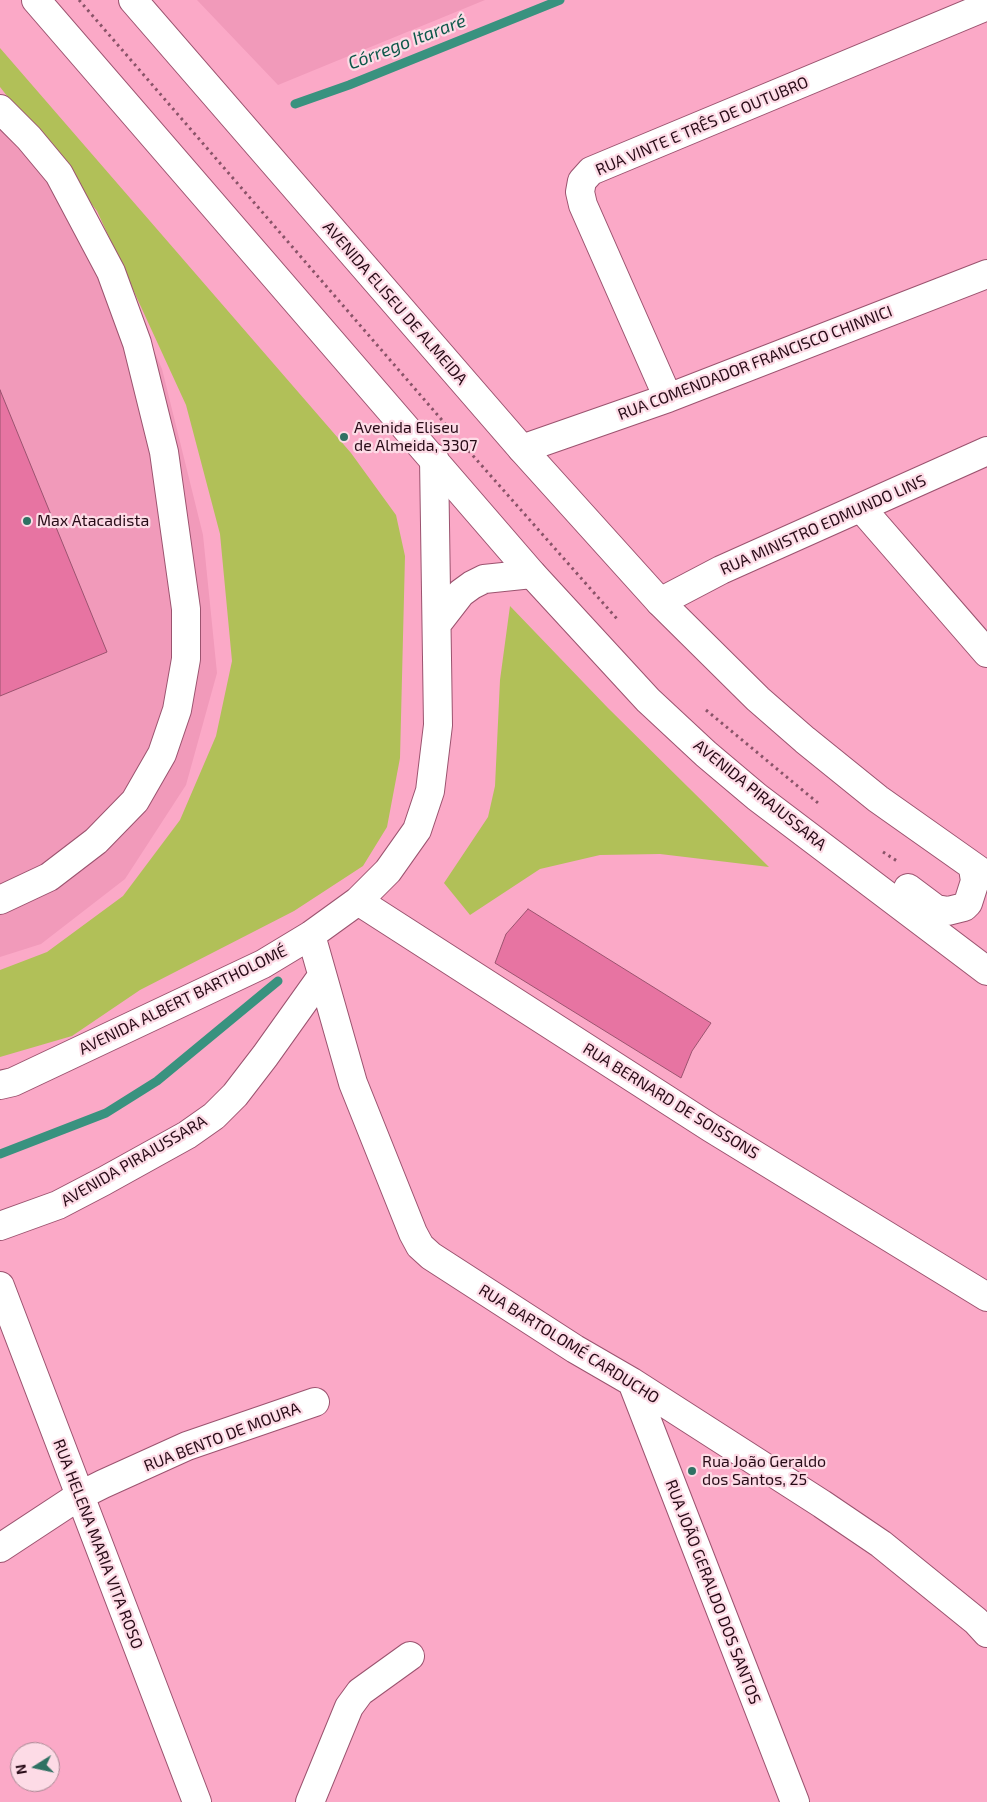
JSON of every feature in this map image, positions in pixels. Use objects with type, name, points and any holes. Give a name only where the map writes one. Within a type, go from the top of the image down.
[{"type":"street","points":[[36,0],[434,458],[532,574]]},
{"type":"street","name":"AVENIDA ELISEU DE ALMEIDA","points":[[133,0],[522,449],[660,602]]},
{"type":"street","name":"RUA VINTE E TRÊS DE OUTUBRO","points":[[668,398],[583,205],[580,192],[582,181],[591,171],[987,6]]},
{"type":"street","points":[[0,109],[29,138],[59,174],[111,272],[137,342],[164,452],[186,609],[186,659],[177,710],[162,754],[135,801],[96,841],[49,877],[0,900]]},
{"type":"street","name":"RUA COMENDADOR FRANCISCO CHINNICI","points":[[522,449],[668,398],[987,274]]},
{"type":"street","name":"RUA MINISTRO EDMUNDO LINS","points":[[660,602],[721,570],[987,452]]},
{"type":"street","name":"AVENIDA ALBERT BARTHOLOMÉ","points":[[0,1085],[13,1082],[263,964],[311,935],[358,901],[388,871],[417,830],[430,791],[438,725],[434,458]]},
{"type":"street","points":[[862,509],[987,653]]},
{"type":"street","points":[[437,624],[461,593],[472,585],[484,579],[532,574]]},
{"type":"street","name":"AVENIDA PIRAJUSSARA","points":[[532,574],[648,700],[706,754],[757,797],[987,971]]},
{"type":"street","points":[[660,602],[758,699],[806,740],[878,799],[980,872],[968,903],[964,907],[948,910],[936,909],[863,854],[833,838],[805,832]]},
{"type":"street","name":"RUA BERNARD DE SOISSONS","points":[[358,901],[711,1128],[987,1297]]},
{"type":"street","name":"RUA BARTOLOMÉ CARDUCHO","points":[[311,935],[353,1083],[420,1246],[445,1266],[575,1349],[632,1382],[881,1544],[987,1633]]},
{"type":"street","name":"AVENIDA PIRAJUSSARA","points":[[0,1226],[58,1205],[187,1135],[214,1116],[235,1095],[266,1056],[322,976]]},
{"type":"street","name":"RUA HELENA MARIA VITA ROSO","points":[[0,1286],[197,1802]]},
{"type":"street","name":"RUA JOÃO GERALDO DOS SANTOS","points":[[632,1382],[795,1802]]},
{"type":"street","name":"RUA BENTO DE MOURA","points":[[0,1548],[79,1496],[187,1446],[315,1402]]},
{"type":"street","points":[[310,1802],[349,1707],[360,1692],[410,1656]]},
{"type":"shaded area","points":[[197,0],[485,0],[278,85]]},
{"type":"shaded area","points":[[0,116],[95,217],[162,369],[203,535],[217,673],[186,785],[125,879],[41,944],[0,957]]},
{"type":"green space","points":[[0,48],[351,453],[396,515],[405,556],[400,758],[387,827],[363,866],[294,911],[140,990],[72,1036],[0,1057],[0,970],[47,952],[123,896],[180,820],[216,736],[232,661],[220,534],[186,405],[97,211],[0,87]]},
{"type":"green space","points":[[510,606],[608,708],[769,867],[660,854],[600,855],[540,869],[470,915],[444,883],[488,817],[495,786],[500,680]]},
{"type":"building","name":"Max Atacadista","points":[[0,390],[107,652],[0,696]]},
{"type":"building","points":[[528,909],[711,1023],[692,1051],[681,1078],[495,963],[506,934]]},
{"type":"waterway","name":"Córrego Itararé","points":[[295,104],[349,85],[560,0]]},
{"type":"waterway","points":[[0,1154],[106,1113],[157,1081],[278,981]]},
{"type":"place","name":"Avenida Eliseu de Almeida, 3307","points":[[344,437]]},
{"type":"place","name":"Max Atacadista","points":[[27,521]]},
{"type":"place","name":"Rua João Geraldo dos Santos, 25","points":[[692,1471]]}]
